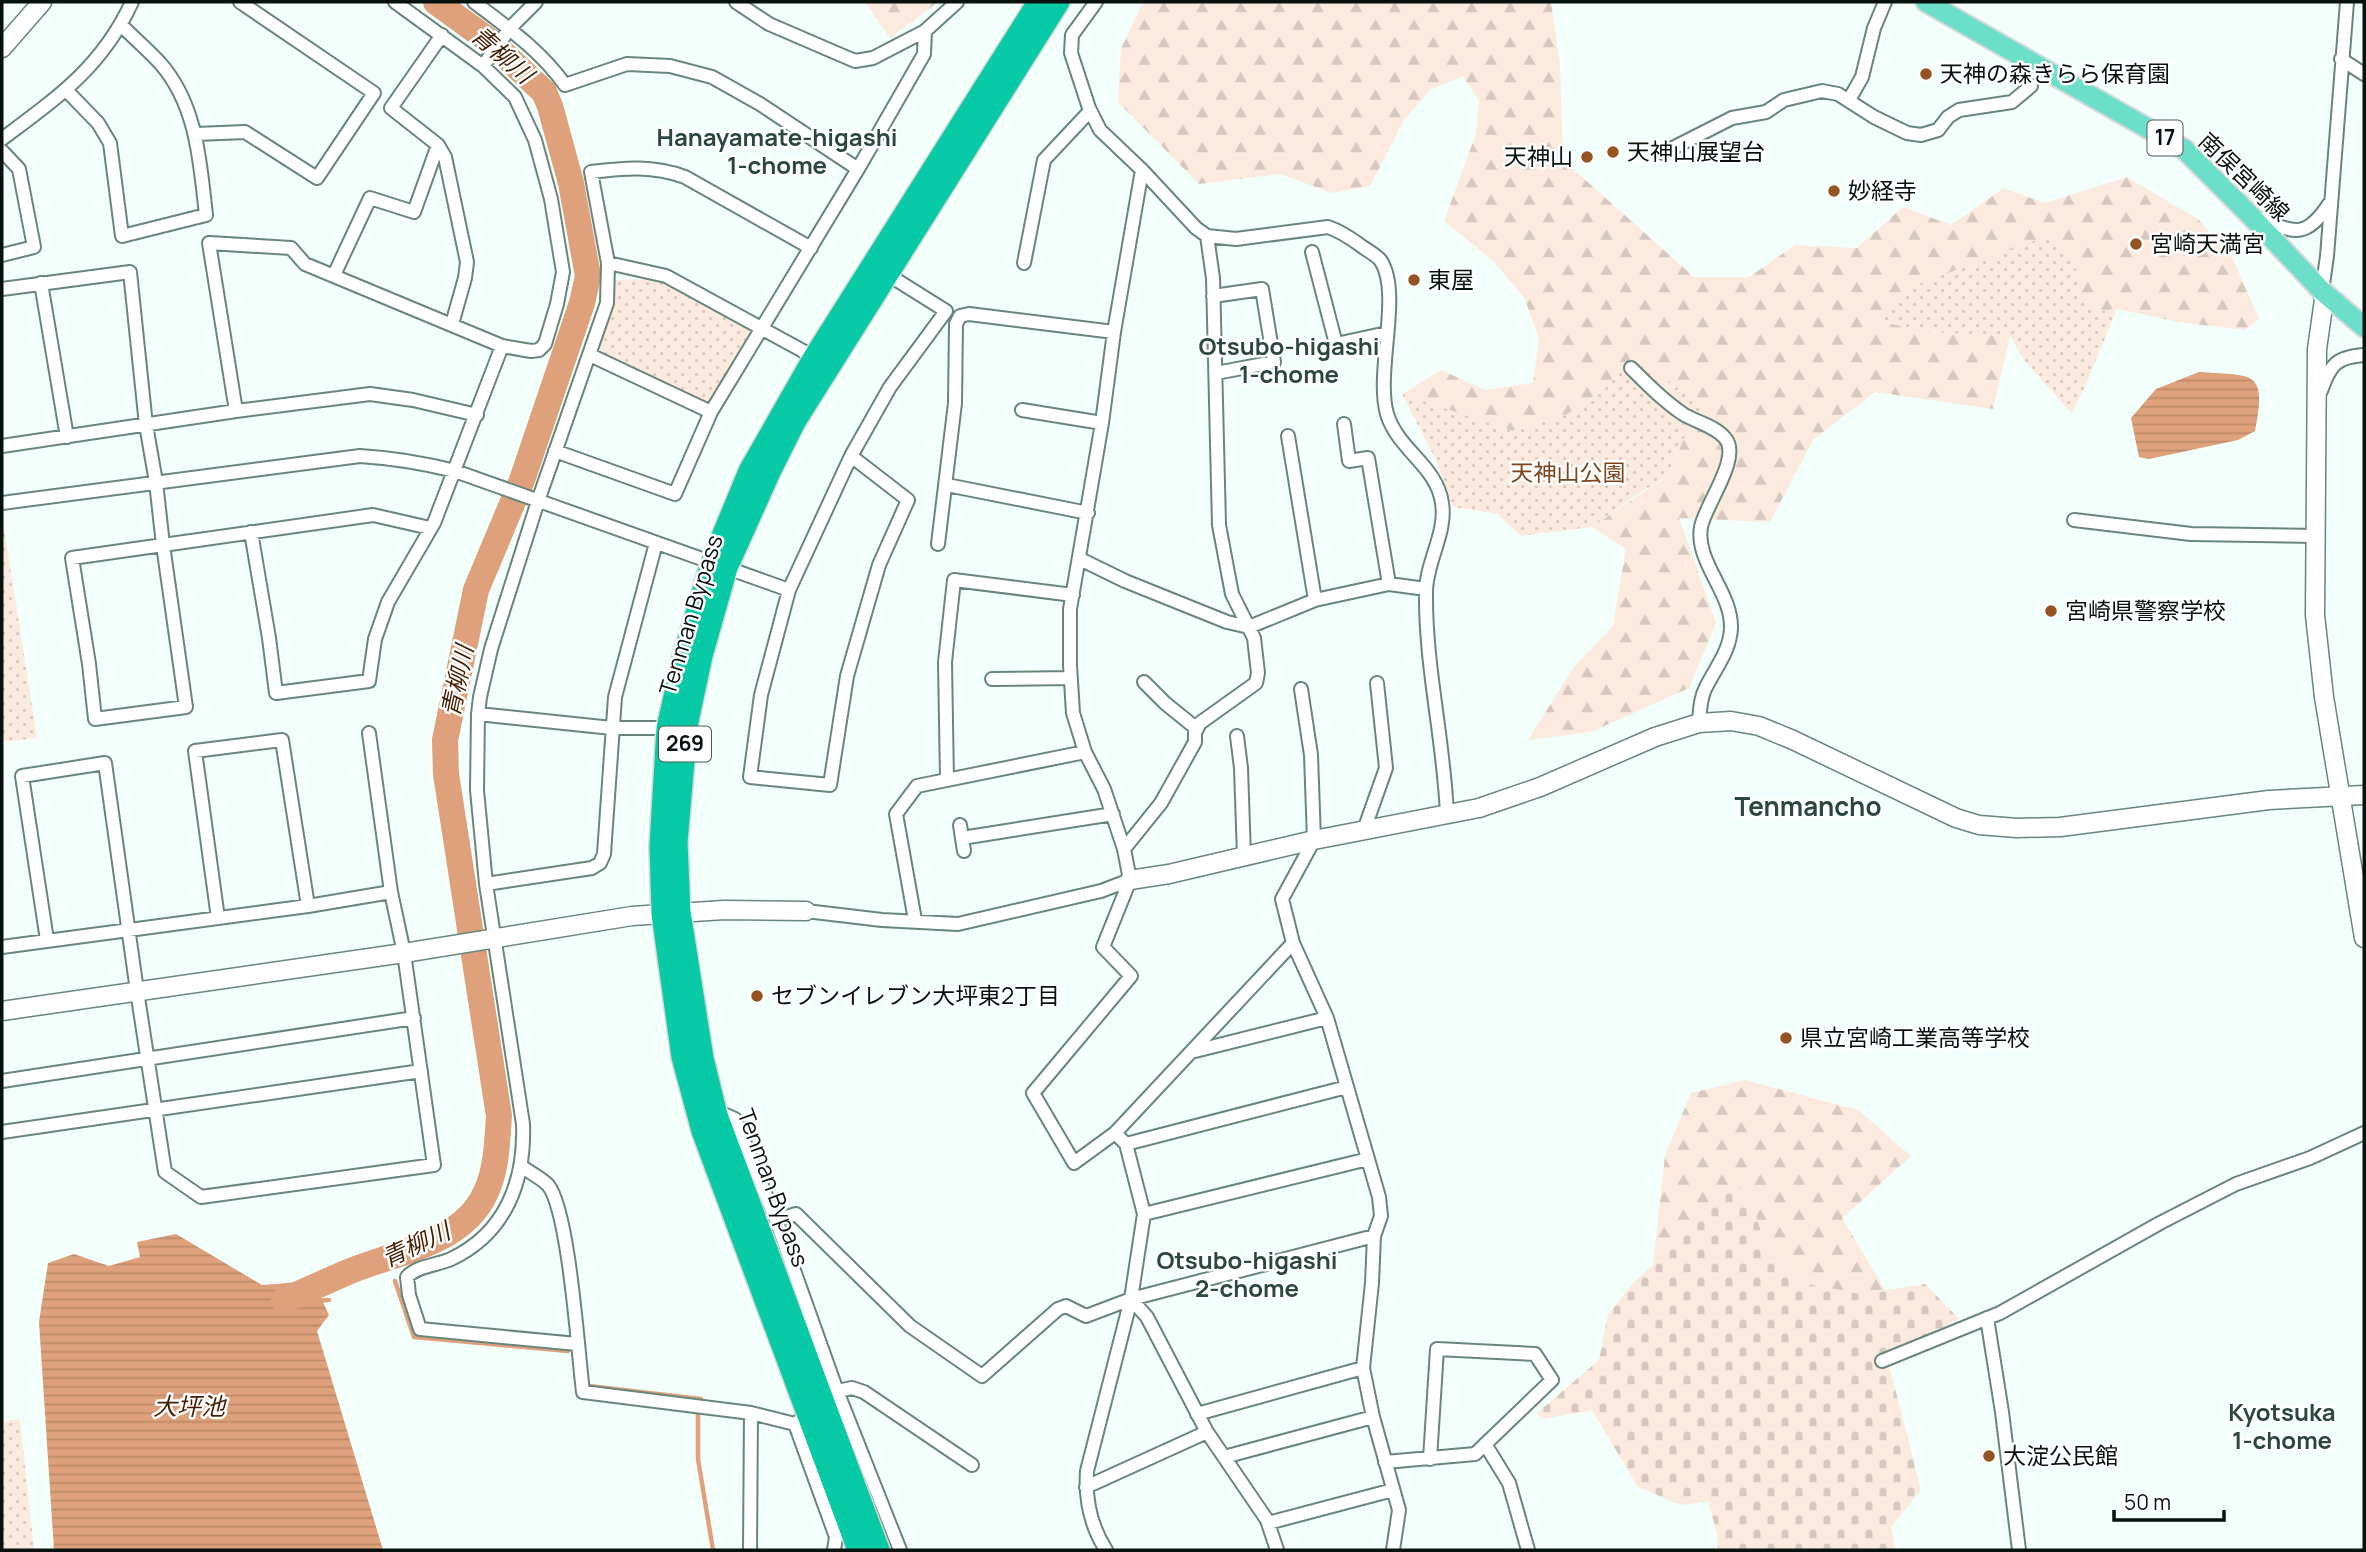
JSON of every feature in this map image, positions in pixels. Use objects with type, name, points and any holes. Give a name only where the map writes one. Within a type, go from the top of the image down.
[{"type":"highway","name":"Tenman Bypass","points":[[858,1550],[801,1419],[702,1131],[682,1057],[671,913],[687,726],[719,565],[795,422],[1059,2]]},
{"type":"highway","name":"Tenman Bypass","points":[[879,1550],[717,1115],[671,913],[660,846],[667,728],[683,657],[719,565],[749,471],[814,357],[1035,3]]},
{"type":"main road","name":"南俣宮崎線","points":[[1926,2],[2184,149],[2322,291],[2364,327]]},
{"type":"street","points":[[2,48],[42,2]]},
{"type":"street","points":[[2,139],[67,91],[96,59],[121,25],[132,2]]},
{"type":"street","points":[[196,134],[245,132],[317,178],[374,93],[240,2]]},
{"type":"street","points":[[236,411],[209,243],[285,246],[291,248],[305,264],[502,346],[531,351],[539,350],[545,344],[563,272],[551,199],[535,140],[515,97],[483,66],[395,2]]},
{"type":"street","points":[[474,2],[551,65],[565,85],[627,64],[670,66],[712,77],[760,104],[859,169]]},
{"type":"street","points":[[483,66],[510,29],[536,2]]},
{"type":"street","points":[[736,2],[769,24],[855,61],[873,58],[925,30],[957,2]]},
{"type":"street","points":[[1096,2],[1072,35],[1071,53],[1082,91],[1100,130],[1142,170],[1180,213],[1207,236],[1250,238],[1328,227],[1340,231],[1380,260],[1390,287],[1383,391],[1387,414],[1396,435],[1435,478],[1443,504],[1441,528],[1426,589],[1447,815]]},
{"type":"street","points":[[1849,100],[1862,76],[1874,29],[1885,2]]},
{"type":"street","points":[[2347,2],[2322,291],[2324,300],[2317,349],[2318,536],[2315,615],[2324,697],[2364,939]]},
{"type":"street","points":[[67,91],[98,122],[110,143],[122,236],[206,215],[196,134],[183,101],[161,65],[121,25]]},
{"type":"street","points":[[555,452],[675,494],[711,412],[859,169],[924,54],[925,30]]},
{"type":"street","points":[[442,35],[391,108],[438,145],[445,157],[467,262],[466,278],[452,324]]},
{"type":"street","points":[[2341,59],[2364,74]]},
{"type":"street","points":[[1662,152],[1732,118],[1766,112],[1784,100],[1822,91],[1838,94],[1874,117],[1907,133],[1921,135],[1938,130],[1948,117],[1959,110],[2012,102],[2031,86]]},
{"type":"street","points":[[1024,263],[1044,160],[1090,111]]},
{"type":"street","points":[[334,275],[370,198],[414,212],[438,145]]},
{"type":"street","points":[[2,151],[19,169],[34,247],[2,255]]},
{"type":"street","points":[[577,1344],[420,1329],[409,1295],[407,1277],[411,1272],[449,1260],[474,1247],[490,1232],[508,1203],[522,1166],[523,1124],[489,938],[477,790],[478,714],[485,669],[538,500],[607,303],[607,262],[591,172],[638,167],[667,170],[685,177],[811,248]]},
{"type":"street","points":[[1142,170],[1070,609],[1073,713],[1085,752],[1113,814],[1130,880],[1103,947],[1131,976],[1033,1093],[1074,1163],[1115,1133],[1293,943]]},
{"type":"street","points":[[2249,214],[2294,231],[2309,228],[2319,220],[2331,201]]},
{"type":"street","points":[[1124,849],[1160,803],[1195,742],[1200,723],[1256,683],[1258,673],[1256,649],[1249,627],[1232,594],[1219,525],[1213,296],[1207,236]]},
{"type":"street","points":[[1312,252],[1336,344],[1387,333]]},
{"type":"street","points":[[607,262],[666,276],[814,357]]},
{"type":"street","points":[[2,289],[130,272],[146,425],[156,482],[163,545],[186,708],[95,719],[72,558],[163,545],[251,533],[373,515],[430,528]]},
{"type":"street","points":[[851,456],[908,500],[879,565],[847,676],[830,785],[750,777],[761,695],[789,590],[851,456],[890,387],[946,311],[887,274]]},
{"type":"street","points":[[41,284],[66,437]]},
{"type":"street","points":[[1213,296],[1262,289],[1274,362],[1216,373]]},
{"type":"street","points":[[938,544],[956,403],[956,324],[960,316],[969,314],[1114,332]]},
{"type":"street","points":[[251,533],[270,638],[276,693],[369,681],[375,639],[388,601],[430,528],[456,471],[502,346]]},
{"type":"street","points":[[590,355],[711,412]]},
{"type":"street","points":[[2317,401],[2327,374],[2336,362],[2347,356],[2364,355]]},
{"type":"street","points":[[1631,368],[1664,400],[1686,416],[1725,437],[1730,447],[1728,462],[1701,524],[1700,537],[1703,552],[1727,602],[1731,631],[1727,650],[1705,689],[1699,723]]},
{"type":"street","points":[[2,446],[370,394],[413,400],[477,415]]},
{"type":"street","points":[[1022,410],[1102,423]]},
{"type":"street","points":[[1344,424],[1349,461],[1368,458],[1389,584]]},
{"type":"street","points":[[1288,436],[1315,600]]},
{"type":"street","points":[[2,503],[360,456],[415,461],[456,471],[789,590]]},
{"type":"street","points":[[947,485],[1087,513]]},
{"type":"street","points":[[2074,520],[2191,534],[2318,536]]},
{"type":"street","points":[[486,884],[592,868],[600,863],[607,843],[615,697],[656,542]]},
{"type":"street","points":[[1080,559],[1125,581],[1227,622],[1249,627],[1315,600],[1389,584],[1426,589]]},
{"type":"street","points":[[947,780],[945,662],[954,580],[1073,595]]},
{"type":"street","points":[[992,679],[1071,678]]},
{"type":"street","points":[[1144,682],[1197,729]]},
{"type":"street","points":[[1364,830],[1386,768],[1377,683]]},
{"type":"street","points":[[1301,688],[1311,755],[1314,840],[1282,900],[1293,943],[1327,1018],[1379,1197],[1381,1216],[1374,1236],[1363,1368],[1373,1417],[1399,1510],[1393,1550]]},
{"type":"street","points":[[478,714],[612,727],[667,728]]},
{"type":"street","points":[[2,1011],[671,913],[806,911],[882,920],[958,924],[1101,891],[1130,880],[1170,874],[1314,840],[1479,808],[1519,795],[1655,737],[1699,723],[1731,721],[1759,726],[1955,818],[1979,825],[2060,827],[2269,800],[2364,795]]},
{"type":"street","points":[[47,940],[22,776],[105,763],[136,991],[165,1172],[201,1197],[435,1165],[404,953],[391,892],[369,733]]},
{"type":"street","points":[[1237,736],[1241,768],[1244,856]]},
{"type":"street","points":[[218,918],[195,751],[282,740],[308,905]]},
{"type":"street","points":[[915,920],[896,814],[917,786],[1085,752]]},
{"type":"street","points":[[964,852],[961,831],[1113,814]]},
{"type":"street","points":[[2,947],[391,892]]},
{"type":"street","points":[[2,1081],[414,1018]]},
{"type":"street","points":[[1191,1052],[1327,1018]]},
{"type":"street","points":[[2,1132],[421,1071]]},
{"type":"street","points":[[1126,1144],[1347,1087]]},
{"type":"street","points":[[717,1115],[735,1119],[776,1220],[837,1391],[900,1550]]},
{"type":"street","points":[[1106,1550],[1090,1517],[1087,1471],[1131,1299],[1144,1214],[1126,1144],[1115,1133]]},
{"type":"street","points":[[1882,1361],[2000,1313],[2215,1194],[2259,1175],[2310,1158],[2364,1133]]},
{"type":"street","points":[[1144,1214],[1368,1159]]},
{"type":"street","points":[[522,1166],[547,1185],[557,1204],[565,1245],[583,1392],[801,1419],[836,1537],[834,1550]]},
{"type":"street","points":[[776,1220],[796,1214],[910,1326],[982,1376],[1058,1309],[1066,1306],[1086,1316],[1131,1299],[1374,1236]]},
{"type":"street","points":[[1131,1299],[1147,1317],[1207,1432],[1268,1523],[1277,1550]]},
{"type":"street","points":[[1987,1318],[2019,1550]]},
{"type":"street","points":[[1385,1462],[1430,1459],[1475,1454],[1552,1380],[1535,1354],[1437,1349],[1430,1459]]},
{"type":"street","points":[[1197,1414],[1363,1368]]},
{"type":"street","points":[[837,1391],[852,1388],[864,1392],[972,1465]]},
{"type":"street","points":[[750,1550],[751,1413]]},
{"type":"street","points":[[1224,1457],[1373,1417]]},
{"type":"street","points":[[1086,1487],[1207,1432]]},
{"type":"street","points":[[1485,1444],[1509,1483],[1528,1550]]},
{"type":"street","points":[[1268,1523],[1393,1490]]},
{"type":"green space","points":[[865,2],[938,2],[890,38]]},
{"type":"green space","points":[[1143,2],[1551,2],[1560,66],[1563,160],[1694,277],[1749,277],[1795,245],[1857,248],[1903,207],[1951,225],[2004,188],[2045,203],[2127,177],[2198,219],[2232,257],[2259,319],[2245,330],[2178,322],[2117,309],[2099,311],[2080,297],[2074,258],[1877,321],[1931,332],[2010,336],[1993,409],[1875,392],[1813,440],[1770,522],[1679,518],[1716,623],[1689,688],[1591,732],[1528,740],[1574,667],[1613,626],[1626,549],[1592,527],[1667,476],[1687,432],[1706,410],[1605,389],[1566,415],[1512,431],[1402,394],[1441,370],[1485,390],[1533,383],[1539,338],[1524,297],[1493,261],[1444,221],[1476,134],[1479,101],[1463,76],[1431,89],[1404,120],[1370,186],[1331,193],[1281,174],[1199,184],[1118,102],[1121,49]]},
{"type":"green space","points":[[2044,237],[2074,258],[2081,297],[2099,311],[2117,309],[2084,389],[2071,413],[2025,361],[2010,336],[1931,332],[1876,321],[1919,284]]},
{"type":"green space","points":[[659,279],[754,333],[707,404],[599,353],[616,280]]},
{"type":"green space","name":"天神山公園","points":[[1622,363],[1653,369],[1706,410],[1687,432],[1667,476],[1592,527],[1521,536],[1498,514],[1453,507],[1437,462],[1402,394],[1513,431],[1566,415],[1605,389]]},
{"type":"green space","points":[[2,515],[37,738],[2,742]]},
{"type":"green space","points":[[1745,1080],[1858,1110],[1911,1156],[1842,1218],[1885,1290],[1860,1294],[1803,1283],[1766,1246],[1750,1199],[1716,1201],[1653,1266],[1665,1156],[1691,1093]]},
{"type":"green space","points":[[1737,1183],[1750,1199],[1766,1246],[1803,1283],[1860,1294],[1925,1284],[1959,1319],[1887,1357],[1921,1490],[1891,1527],[1895,1550],[1718,1550],[1717,1533],[1708,1501],[1681,1505],[1638,1487],[1592,1410],[1544,1419],[1536,1414],[1599,1360],[1608,1315],[1633,1283],[1677,1244],[1716,1201]]},
{"type":"green space","points":[[20,1419],[34,1550],[2,1550],[2,1421]]},
{"type":"water","points":[[2199,372],[2233,374],[2252,380],[2257,386],[2259,396],[2255,431],[2238,440],[2149,459],[2139,457],[2131,418],[2156,389]]},
{"type":"water","name":"大坪池","points":[[176,1234],[262,1285],[313,1281],[329,1315],[317,1331],[383,1550],[54,1550],[39,1322],[48,1263],[74,1254],[109,1266],[140,1257],[137,1242]]},
{"type":"waterway","name":"青柳川","points":[[284,1300],[348,1272],[425,1245],[460,1225],[474,1211],[485,1194],[496,1156],[499,1116],[446,774],[445,740],[476,590],[522,480],[582,303],[588,276],[571,183],[544,92],[491,42],[436,2]]},
{"type":"waterway","points":[[395,1281],[414,1337],[568,1351]]},
{"type":"waterway","points":[[316,1301],[329,1300]]},
{"type":"waterway","points":[[589,1386],[701,1399]]},
{"type":"waterway","points":[[698,1412],[698,1459],[713,1550]]},
{"type":"place","name":"天神の森きらら保育園","points":[[1926,74]]},
{"type":"place","name":"天神山展望台","points":[[1613,152]]},
{"type":"place","name":"天神山","points":[[1587,157]]},
{"type":"place","name":"妙経寺","points":[[1834,191]]},
{"type":"place","name":"宮崎天満宮","points":[[2136,244]]},
{"type":"place","name":"東屋","points":[[1414,280]]},
{"type":"place","name":"宮崎県警察学校","points":[[2051,611]]},
{"type":"place","name":"セブンイレブン大坪東2丁目","points":[[757,996]]},
{"type":"place","name":"県立宮崎工業高等学校","points":[[1786,1038]]},
{"type":"place","name":"大淀公民館","points":[[1989,1456]]},
{"type":"district","name":"Hanayamate-higashi 1-chome","points":[[777,152]]},
{"type":"district","name":"Otsubo-higashi 1-chome","points":[[1289,361]]},
{"type":"district","name":"Tenmancho","points":[[1808,807]]},
{"type":"district","name":"Otsubo-higashi 2-chome","points":[[1247,1275]]},
{"type":"district","name":"Kyotsuka 1-chome","points":[[2282,1427]]}]
